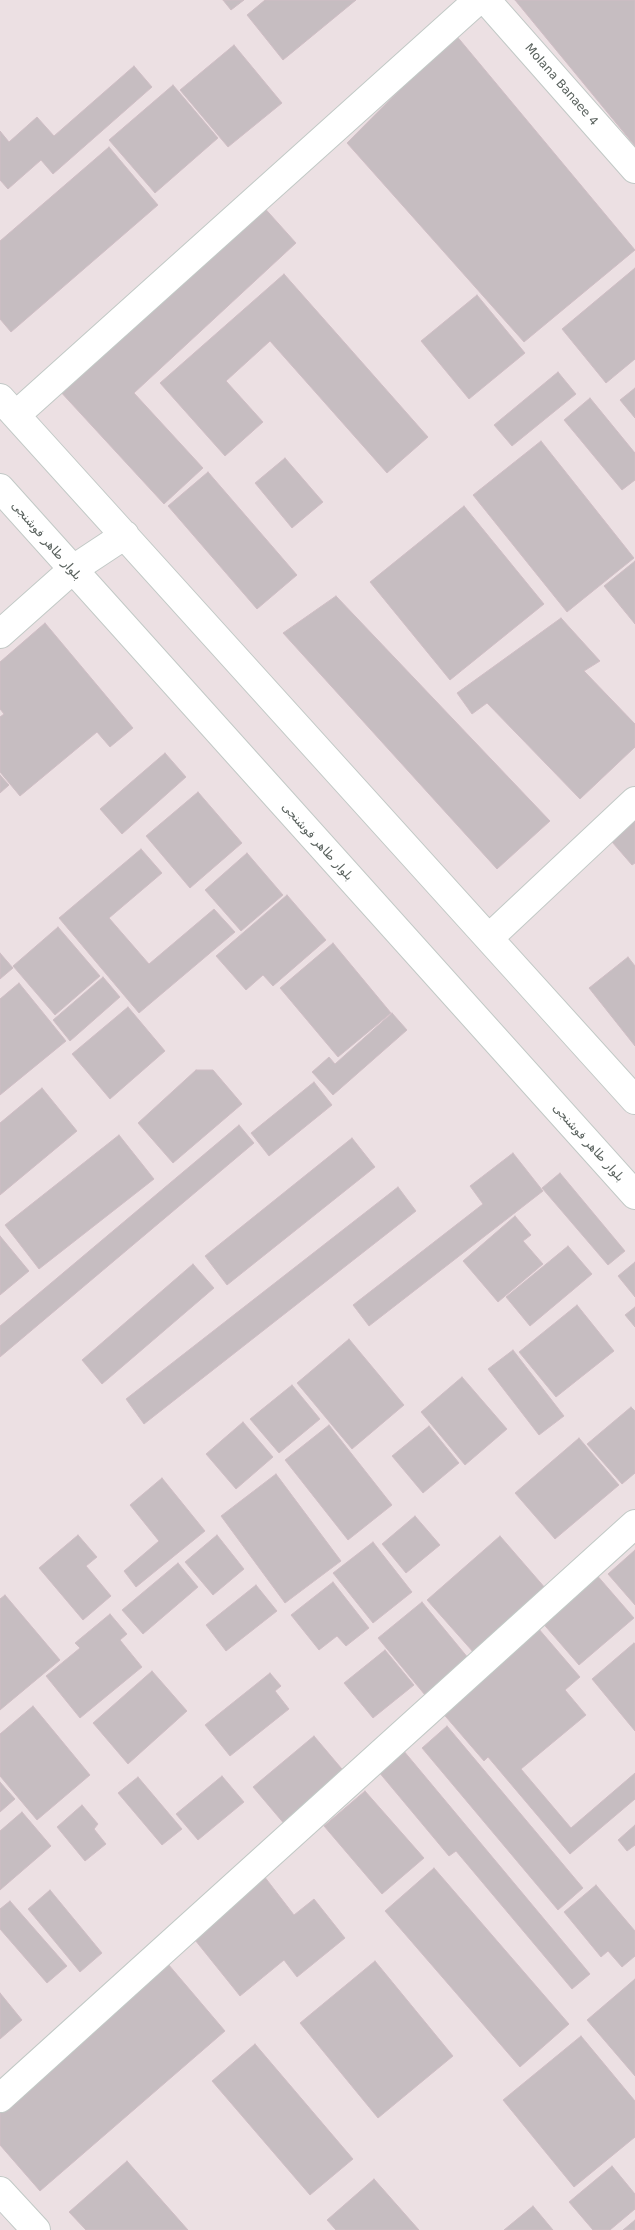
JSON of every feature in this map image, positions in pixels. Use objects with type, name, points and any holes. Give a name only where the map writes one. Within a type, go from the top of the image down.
[{"type":"street","points":[[478,0],[8,407],[635,1100]]},
{"type":"street","name":"Molana Banaee 4","points":[[486,0],[635,169]]},
{"type":"street","name":"بلوار طاهر فوشنجی","points":[[0,488],[635,1195]]},
{"type":"street","points":[[0,634],[72,570],[124,535]]},
{"type":"street","points":[[489,938],[635,800]]},
{"type":"street","points":[[0,2098],[635,1524]]},
{"type":"street","points":[[0,2191],[36,2230]]},
{"type":"building","points":[[223,0],[244,0],[231,10]]},
{"type":"building","points":[[265,0],[356,0],[283,60],[247,15]]},
{"type":"building","points":[[515,0],[635,0],[635,146]]},
{"type":"building","points":[[455,34],[635,250],[524,342],[347,143]]},
{"type":"building","points":[[234,45],[282,103],[228,147],[180,90]]},
{"type":"building","points":[[134,66],[152,87],[53,174],[41,160],[8,189],[0,180],[0,131],[9,142],[37,117],[54,136]]},
{"type":"building","points":[[173,85],[218,138],[155,193],[109,140]]},
{"type":"building","points":[[109,147],[158,205],[11,332],[0,319],[0,241]]},
{"type":"building","points":[[260,203],[296,243],[134,393],[203,468],[164,504],[58,389]]},
{"type":"building","points":[[635,268],[635,359],[606,383],[562,329]]},
{"type":"building","points":[[284,274],[428,437],[387,473],[270,341],[226,381],[263,422],[225,456],[160,383]]},
{"type":"building","points":[[477,295],[525,353],[469,399],[421,341]]},
{"type":"building","points":[[558,372],[576,394],[512,446],[494,425]]},
{"type":"building","points":[[635,388],[635,418],[620,400]]},
{"type":"building","points":[[590,398],[635,453],[635,480],[622,490],[564,420]]},
{"type":"building","points":[[541,441],[634,558],[567,612],[473,495]]},
{"type":"building","points":[[285,458],[323,502],[292,528],[255,483]]},
{"type":"building","points":[[208,472],[297,575],[257,609],[168,506]]},
{"type":"building","points":[[464,506],[544,604],[450,680],[370,582]]},
{"type":"building","points":[[635,561],[635,624],[604,586]]},
{"type":"building","points":[[336,596],[550,821],[497,869],[283,633]]},
{"type":"building","points":[[561,618],[600,661],[584,671],[635,724],[635,747],[580,799],[487,703],[472,714],[457,693]]},
{"type":"building","points":[[45,623],[133,728],[110,747],[97,732],[20,796],[0,772],[0,717],[4,714],[0,709],[0,662]]},
{"type":"building","points":[[165,753],[186,777],[122,834],[100,809]]},
{"type":"building","points":[[0,775],[9,785],[0,793]]},
{"type":"building","points":[[198,792],[242,843],[190,888],[146,836]]},
{"type":"building","points":[[635,811],[635,863],[632,865],[606,835]]},
{"type":"building","points":[[141,849],[162,873],[109,918],[149,964],[214,909],[235,932],[139,1013],[59,918]]},
{"type":"building","points":[[247,853],[283,895],[241,931],[205,890]]},
{"type":"building","points":[[287,895],[326,940],[273,986],[263,975],[246,990],[216,956]]},
{"type":"building","points":[[58,927],[100,976],[55,1015],[13,966]]},
{"type":"building","points":[[333,943],[391,1013],[338,1057],[280,988]]},
{"type":"building","points":[[0,953],[13,968],[0,979]]},
{"type":"building","points":[[628,957],[635,966],[635,1046],[589,988]]},
{"type":"building","points":[[103,977],[120,997],[70,1041],[53,1020]]},
{"type":"building","points":[[19,983],[66,1041],[0,1095],[0,999]]},
{"type":"building","points":[[128,1007],[165,1051],[110,1099],[72,1054]]},
{"type":"building","points":[[392,1013],[407,1030],[333,1095],[312,1072],[329,1057],[335,1064]]},
{"type":"building","points":[[196,1070],[213,1070],[242,1104],[173,1163],[138,1123]]},
{"type":"building","points":[[314,1082],[332,1105],[269,1156],[251,1133]]},
{"type":"building","points":[[42,1088],[77,1131],[0,1195],[0,1123]]},
{"type":"building","points":[[239,1125],[254,1143],[0,1357],[0,1326]]},
{"type":"building","points":[[119,1135],[154,1179],[39,1269],[5,1225]]},
{"type":"building","points":[[352,1138],[375,1167],[227,1285],[205,1256]]},
{"type":"building","points":[[513,1153],[543,1191],[369,1326],[353,1305],[483,1204],[470,1186]]},
{"type":"building","points":[[560,1173],[625,1251],[608,1265],[542,1188]]},
{"type":"building","points":[[398,1187],[416,1211],[144,1424],[126,1399]]},
{"type":"building","points":[[515,1216],[531,1235],[523,1241],[543,1264],[498,1302],[463,1261]]},
{"type":"building","points":[[0,1236],[29,1271],[0,1295]]},
{"type":"building","points":[[568,1246],[592,1274],[530,1326],[506,1297]]},
{"type":"building","points":[[635,1262],[635,1297],[618,1276]]},
{"type":"building","points":[[193,1264],[214,1288],[102,1384],[82,1360]]},
{"type":"building","points":[[577,1305],[614,1351],[556,1397],[519,1352]]},
{"type":"building","points":[[635,1307],[635,1327],[625,1315]]},
{"type":"building","points":[[349,1339],[404,1405],[352,1449],[297,1383]]},
{"type":"building","points":[[513,1350],[564,1416],[539,1435],[488,1369]]},
{"type":"building","points":[[462,1377],[507,1429],[465,1465],[421,1412]]},
{"type":"building","points":[[292,1385],[320,1419],[279,1453],[250,1419]]},
{"type":"building","points":[[631,1407],[635,1411],[635,1473],[622,1484],[587,1444]]},
{"type":"building","points":[[243,1422],[273,1457],[236,1489],[206,1454]]},
{"type":"building","points":[[329,1425],[392,1505],[348,1540],[285,1460]]},
{"type":"building","points":[[429,1426],[459,1463],[423,1493],[392,1456]]},
{"type":"building","points":[[579,1438],[619,1485],[555,1539],[515,1493]]},
{"type":"building","points":[[276,1474],[341,1561],[285,1603],[221,1516]]},
{"type":"building","points":[[162,1478],[205,1531],[136,1587],[124,1571],[159,1541],[130,1505]]},
{"type":"building","points":[[415,1516],[440,1545],[406,1573],[382,1544]]},
{"type":"building","points":[[78,1535],[97,1557],[86,1566],[111,1596],[83,1620],[39,1568]]},
{"type":"building","points":[[217,1535],[244,1569],[213,1595],[185,1562]]},
{"type":"building","points":[[500,1536],[546,1589],[474,1653],[427,1600]]},
{"type":"building","points":[[373,1542],[412,1592],[373,1623],[333,1573]]},
{"type":"building","points":[[635,1550],[635,1605],[608,1574]]},
{"type":"building","points":[[178,1563],[198,1587],[143,1634],[122,1610]]},
{"type":"building","points":[[595,1573],[634,1618],[579,1665],[540,1620]]},
{"type":"building","points":[[333,1582],[369,1628],[346,1646],[337,1636],[319,1650],[291,1615]]},
{"type":"building","points":[[256,1585],[277,1611],[226,1651],[206,1625]]},
{"type":"building","points":[[5,1595],[60,1660],[0,1710],[0,1599]]},
{"type":"building","points":[[422,1602],[469,1659],[425,1695],[378,1638]]},
{"type":"building","points":[[110,1614],[127,1634],[120,1640],[142,1667],[80,1718],[46,1676],[80,1648],[75,1643]]},
{"type":"building","points":[[538,1628],[580,1677],[565,1690],[586,1715],[521,1769],[571,1828],[635,1773],[635,1799],[570,1854],[488,1757],[484,1761],[440,1710]]},
{"type":"building","points":[[635,1644],[635,1731],[592,1679]]},
{"type":"building","points":[[385,1650],[414,1685],[373,1718],[344,1683]]},
{"type":"building","points":[[152,1671],[187,1711],[128,1764],[93,1723]]},
{"type":"building","points":[[270,1673],[281,1686],[275,1691],[289,1709],[230,1756],[205,1725]]},
{"type":"building","points":[[33,1706],[90,1775],[37,1820],[0,1776],[0,1734]]},
{"type":"building","points":[[447,1726],[583,1888],[558,1910],[422,1748]]},
{"type":"building","points":[[314,1736],[347,1775],[286,1826],[253,1787]]},
{"type":"building","points":[[403,1750],[590,1974],[572,1989],[456,1851],[449,1856],[378,1771]]},
{"type":"building","points":[[222,1776],[244,1802],[198,1840],[176,1814]]},
{"type":"building","points":[[138,1777],[182,1829],[162,1845],[118,1793]]},
{"type":"building","points":[[0,1782],[15,1799],[0,1812]]},
{"type":"building","points":[[365,1791],[424,1858],[382,1894],[324,1826]]},
{"type":"building","points":[[82,1805],[98,1824],[94,1829],[106,1844],[85,1861],[57,1827]]},
{"type":"building","points":[[22,1812],[51,1846],[0,1890],[0,1831]]},
{"type":"building","points":[[635,1825],[635,1845],[627,1851],[618,1840]]},
{"type":"building","points":[[434,1868],[569,2024],[520,2067],[385,1911]]},
{"type":"building","points":[[264,1876],[294,1915],[314,1899],[345,1938],[297,1977],[284,1960],[240,1996],[191,1935]]},
{"type":"building","points":[[596,1885],[635,1931],[635,1956],[622,1967],[608,1951],[601,1957],[564,1912]]},
{"type":"building","points":[[50,1890],[102,1953],[80,1972],[28,1909]]},
{"type":"building","points":[[10,1901],[67,1966],[47,1983],[0,1929],[0,1909]]},
{"type":"building","points":[[375,1961],[453,2056],[378,2118],[300,2023]]},
{"type":"building","points":[[168,1964],[225,2031],[40,2191],[0,2145],[0,2109]]},
{"type":"building","points":[[635,1979],[635,2076],[587,2020]]},
{"type":"building","points":[[0,1993],[22,2020],[0,2039]]},
{"type":"building","points":[[581,2036],[635,2101],[635,2137],[574,2187],[503,2100]]},
{"type":"building","points":[[255,2044],[353,2159],[310,2195],[212,2081]]},
{"type":"building","points":[[127,2161],[188,2230],[86,2230],[69,2212]]},
{"type":"building","points":[[612,2166],[635,2194],[635,2209],[610,2230],[593,2230],[569,2202]]},
{"type":"building","points":[[374,2179],[419,2230],[336,2230],[327,2220]]},
{"type":"building","points":[[533,2206],[553,2230],[504,2230]]},
{"type":"building","points":[[635,2220],[635,2230],[623,2230]]}]
